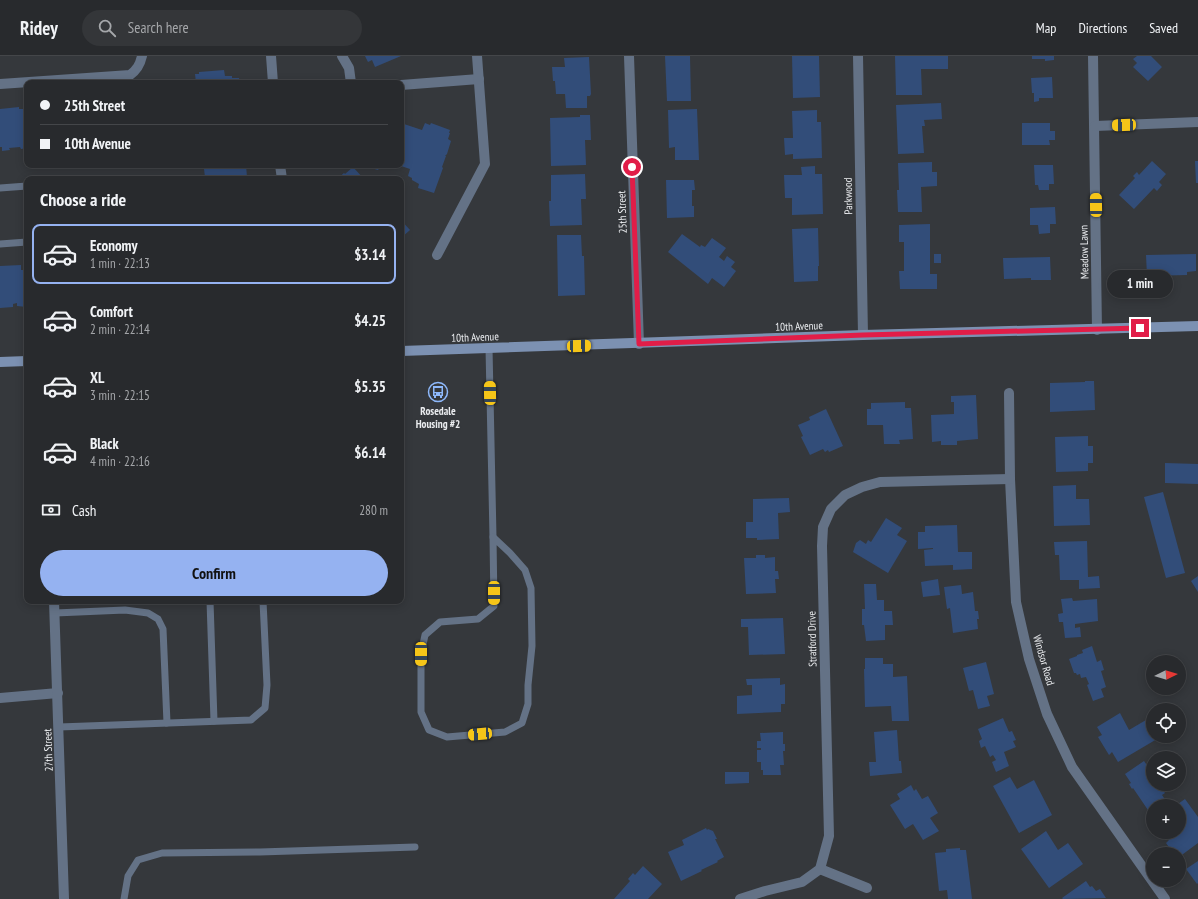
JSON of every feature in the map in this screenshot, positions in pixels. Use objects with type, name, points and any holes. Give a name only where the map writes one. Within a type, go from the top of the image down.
[{"type":"main road","name":"10th Avenue","points":[[404,351],[639,344],[863,335],[1097,330],[1198,326]]},
{"type":"main road","points":[[0,362],[24,361]]},
{"type":"street","points":[[58,80],[130,75],[137,70],[141,63],[142,56]]},
{"type":"street","points":[[271,56],[273,80]]},
{"type":"street","points":[[342,56],[349,68],[351,80]]},
{"type":"street","points":[[437,255],[485,164],[477,56]]},
{"type":"street","name":"25th Street","points":[[628,56],[639,344]]},
{"type":"street","name":"Parkwood","points":[[858,56],[863,335]]},
{"type":"street","name":"Meadow Lawn","points":[[1093,56],[1097,330]]},
{"type":"street","points":[[404,85],[479,79]]},
{"type":"street","points":[[0,84],[24,82]]},
{"type":"street","points":[[1095,126],[1198,122]]},
{"type":"street","name":"Windsor Road","points":[[1009,392],[1010,479],[1016,602],[1029,659],[1047,714],[1072,767],[1164,899]]},
{"type":"street","name":"Stratford Drive","points":[[820,869],[829,836],[822,546],[823,526],[831,509],[845,495],[862,487],[880,482],[1010,479]]},
{"type":"street","name":"27th Street","points":[[54,604],[64,899]]},
{"type":"street","points":[[0,698],[58,693]]},
{"type":"street","points":[[740,899],[802,882],[820,869],[867,888]]},
{"type":"lane","points":[[0,188],[24,186]]},
{"type":"lane","points":[[0,244],[24,242]]},
{"type":"lane","points":[[489,348],[494,606],[478,619],[440,622],[425,635],[421,654],[422,712],[429,730],[447,736],[505,732],[522,723],[528,704],[528,685],[532,646],[531,588],[525,570],[493,537]]},
{"type":"lane","points":[[210,604],[214,721]]},
{"type":"lane","points":[[59,727],[251,720],[264,708],[266,685],[263,604]]},
{"type":"lane","points":[[55,613],[125,610],[148,613],[158,619],[163,629],[167,723]]},
{"type":"lane","points":[[124,899],[128,876],[138,860],[162,853],[260,852],[415,847]]},
{"type":"building","points":[[365,56],[401,56],[375,67],[372,60],[368,62]]},
{"type":"building","points":[[665,56],[690,56],[691,101],[667,101]]},
{"type":"building","points":[[792,56],[819,56],[820,97],[793,98]]},
{"type":"building","points":[[895,56],[948,56],[948,69],[921,69],[922,95],[896,95]]},
{"type":"building","points":[[1032,56],[1054,56],[1054,60],[1045,61],[1045,59],[1032,59]]},
{"type":"building","points":[[1137,56],[1151,56],[1162,67],[1148,81],[1133,67],[1137,63],[1133,59]]},
{"type":"building","points":[[589,57],[591,94],[590,96],[587,96],[587,108],[566,108],[565,94],[556,94],[552,67],[565,67],[564,58]]},
{"type":"building","points":[[224,70],[225,76],[232,76],[232,78],[239,78],[239,80],[196,80],[195,74],[199,74],[199,72]]},
{"type":"building","points":[[1052,77],[1053,98],[1039,98],[1039,101],[1034,102],[1031,78]]},
{"type":"building","points":[[941,103],[942,119],[924,120],[925,126],[922,126],[924,153],[898,154],[896,105]]},
{"type":"building","points":[[19,107],[19,109],[24,109],[24,148],[21,149],[20,147],[9,148],[10,150],[2,151],[2,147],[0,147],[0,109]]},
{"type":"building","points":[[697,109],[699,160],[675,160],[675,147],[669,148],[668,110]]},
{"type":"building","points":[[817,110],[817,122],[821,122],[822,158],[793,159],[793,154],[785,155],[784,138],[793,138],[792,111]]},
{"type":"building","points":[[580,115],[590,115],[591,140],[585,140],[586,165],[551,166],[550,118],[580,117]]},
{"type":"building","points":[[425,123],[430,125],[431,123],[450,130],[448,139],[451,141],[434,193],[418,188],[419,184],[408,176],[410,169],[404,167],[404,124],[422,130]]},
{"type":"building","points":[[1022,123],[1050,123],[1050,131],[1055,131],[1055,140],[1049,140],[1050,145],[1022,145]]},
{"type":"building","points":[[1152,161],[1166,174],[1159,182],[1162,185],[1157,191],[1154,188],[1134,209],[1119,195],[1135,178],[1133,176],[1137,172],[1139,175]]},
{"type":"building","points":[[1195,161],[1198,161],[1198,183],[1196,183]]},
{"type":"building","points":[[932,162],[932,172],[937,172],[937,186],[921,187],[922,212],[898,212],[898,163]]},
{"type":"building","points":[[1034,165],[1053,165],[1054,184],[1049,184],[1049,190],[1039,190],[1038,185],[1035,185]]},
{"type":"building","points":[[815,166],[815,174],[822,174],[823,214],[792,215],[792,198],[785,198],[784,175],[802,175],[801,167]]},
{"type":"building","points":[[246,168],[247,176],[205,176],[204,169]]},
{"type":"building","points":[[354,168],[361,176],[340,176],[344,173],[345,174]]},
{"type":"building","points":[[585,174],[586,199],[581,199],[582,225],[550,226],[549,201],[551,201],[551,175]]},
{"type":"building","points":[[666,180],[694,180],[695,190],[692,190],[692,206],[694,206],[694,217],[667,218]]},
{"type":"building","points":[[1055,207],[1056,224],[1050,224],[1050,233],[1039,234],[1038,225],[1030,225],[1030,208]]},
{"type":"building","points":[[404,223],[410,230],[404,235]]},
{"type":"building","points":[[930,224],[930,274],[937,274],[937,289],[900,289],[899,271],[904,271],[904,242],[899,242],[899,225]]},
{"type":"building","points":[[818,228],[818,281],[794,282],[792,229]]},
{"type":"building","points":[[682,234],[700,247],[701,245],[705,247],[712,238],[726,248],[719,257],[724,261],[727,256],[735,262],[731,267],[736,271],[724,287],[712,278],[708,284],[668,252]]},
{"type":"building","points":[[557,235],[581,235],[582,256],[584,256],[585,295],[558,296]]},
{"type":"building","points":[[934,254],[941,254],[941,263],[934,263]]},
{"type":"building","points":[[1196,254],[1196,271],[1187,272],[1187,275],[1147,276],[1146,255]]},
{"type":"building","points":[[1050,257],[1051,280],[1031,280],[1031,278],[1004,279],[1003,258]]},
{"type":"building","points":[[21,265],[21,270],[24,270],[24,307],[17,306],[17,303],[13,304],[13,307],[0,308],[0,266]]},
{"type":"building","points":[[1094,381],[1095,410],[1050,412],[1050,383]]},
{"type":"building","points":[[976,395],[978,439],[957,441],[957,445],[941,445],[941,441],[932,442],[931,415],[954,414],[954,402],[951,402],[951,396]]},
{"type":"building","points":[[905,402],[905,408],[911,408],[913,439],[899,440],[900,444],[884,444],[883,425],[867,425],[867,409],[871,409],[871,403]]},
{"type":"building","points":[[826,409],[843,446],[829,452],[828,450],[825,452],[823,449],[810,455],[801,437],[803,436],[798,425],[810,420],[809,417]]},
{"type":"building","points":[[1088,436],[1088,446],[1093,446],[1093,463],[1088,463],[1088,471],[1056,472],[1055,437]]},
{"type":"building","points":[[1165,463],[1198,464],[1198,484],[1165,483]]},
{"type":"building","points":[[1076,485],[1076,499],[1089,499],[1090,525],[1054,526],[1053,486]]},
{"type":"building","points":[[1163,492],[1185,573],[1166,578],[1144,497]]},
{"type":"building","points":[[789,498],[790,512],[778,513],[779,539],[757,540],[757,538],[746,538],[746,522],[753,522],[753,499]]},
{"type":"building","points":[[886,518],[902,528],[897,535],[907,541],[888,573],[853,552],[856,543],[860,540],[866,544],[868,540],[871,542]]},
{"type":"building","points":[[957,525],[958,552],[972,552],[972,569],[953,570],[953,565],[925,566],[924,550],[933,548],[918,549],[918,532],[925,532],[925,526]]},
{"type":"building","points":[[1087,541],[1088,577],[1099,576],[1100,588],[1079,589],[1079,580],[1060,580],[1059,555],[1055,555],[1054,542]]},
{"type":"building","points":[[756,555],[765,555],[765,558],[775,557],[775,571],[778,571],[779,579],[775,579],[776,593],[746,594],[744,558],[756,558]]},
{"type":"building","points":[[1198,576],[1198,592],[1191,581]]},
{"type":"building","points":[[938,579],[940,595],[923,597],[921,582]]},
{"type":"building","points":[[864,584],[876,584],[877,600],[884,600],[884,611],[892,611],[893,625],[885,625],[885,640],[866,641],[864,625],[862,625],[862,609],[865,609]]},
{"type":"building","points":[[961,585],[962,594],[973,592],[975,611],[978,611],[978,629],[953,633],[950,608],[947,609],[944,587]]},
{"type":"building","points":[[1072,598],[1073,601],[1097,599],[1098,621],[1075,624],[1075,628],[1080,627],[1081,637],[1065,638],[1063,622],[1059,622],[1058,614],[1063,613],[1061,599]]},
{"type":"building","points":[[783,618],[785,654],[749,655],[748,627],[741,627],[741,619]]},
{"type":"building","points":[[1092,646],[1097,662],[1101,660],[1104,670],[1101,671],[1106,687],[1101,689],[1104,697],[1093,701],[1087,685],[1089,684],[1086,677],[1081,678],[1080,674],[1077,675],[1074,673],[1069,659],[1083,653],[1082,650]]},
{"type":"building","points":[[865,658],[883,658],[883,664],[893,664],[893,677],[907,676],[909,721],[892,721],[891,706],[865,707]]},
{"type":"building","points":[[986,662],[994,694],[987,696],[990,706],[978,709],[973,690],[969,691],[963,668]]},
{"type":"building","points":[[780,678],[780,685],[785,684],[785,704],[781,704],[781,712],[737,714],[737,696],[752,695],[752,685],[747,685],[746,679]]},
{"type":"building","points":[[1120,713],[1129,730],[1146,720],[1146,743],[1150,743],[1118,762],[1112,752],[1109,755],[1098,737],[1102,735],[1097,727]]},
{"type":"building","points":[[1003,718],[1009,732],[1012,731],[1016,740],[1013,741],[1016,747],[1004,752],[1009,766],[996,772],[992,762],[996,760],[993,755],[990,757],[985,746],[981,748],[979,741],[982,739],[978,729]]},
{"type":"building","points":[[897,730],[899,761],[901,761],[902,773],[870,776],[869,762],[876,762],[874,732]]},
{"type":"building","points":[[783,732],[783,744],[785,744],[785,751],[783,751],[784,765],[780,765],[781,775],[763,775],[763,770],[761,770],[761,762],[757,762],[757,750],[761,750],[761,748],[757,748],[757,741],[761,741],[760,733]]},
{"type":"building","points":[[1144,761],[1146,764],[1146,791],[1164,791],[1165,793],[1162,795],[1165,799],[1146,799],[1146,807],[1133,788],[1132,789],[1129,784],[1131,783],[1125,774]]},
{"type":"building","points":[[725,772],[749,772],[749,783],[725,784]]},
{"type":"building","points":[[1010,777],[1017,789],[1034,780],[1052,815],[1019,833],[993,786]]},
{"type":"building","points":[[911,785],[914,791],[916,789],[922,799],[928,796],[938,813],[930,818],[939,831],[923,840],[913,824],[905,829],[890,805],[900,799],[897,794]]},
{"type":"building","points":[[1186,800],[1198,817],[1198,843],[1186,852],[1186,847],[1169,847],[1166,843],[1168,839],[1186,839]]},
{"type":"building","points":[[706,828],[707,830],[713,831],[717,839],[715,839],[724,857],[717,861],[718,862],[701,870],[702,871],[681,881],[668,852],[684,845],[682,840]]},
{"type":"building","points":[[1046,831],[1058,850],[1068,843],[1083,864],[1049,888],[1021,849]]},
{"type":"building","points":[[960,848],[960,850],[966,850],[972,899],[948,899],[947,890],[939,891],[935,853],[946,852],[946,849]]},
{"type":"building","points":[[1198,861],[1197,884],[1186,869]]},
{"type":"building","points":[[643,866],[662,884],[648,899],[614,899],[630,881],[628,879],[633,873],[635,875]]},
{"type":"building","points":[[1086,881],[1090,887],[1092,886],[1096,891],[1100,889],[1106,898],[1062,898]]},
{"type":"place","name":"Rosedale Housing #2","points":[[438,392]]},
{"type":"route","points":[[632,167],[639,344],[863,335],[1140,328]]}]
